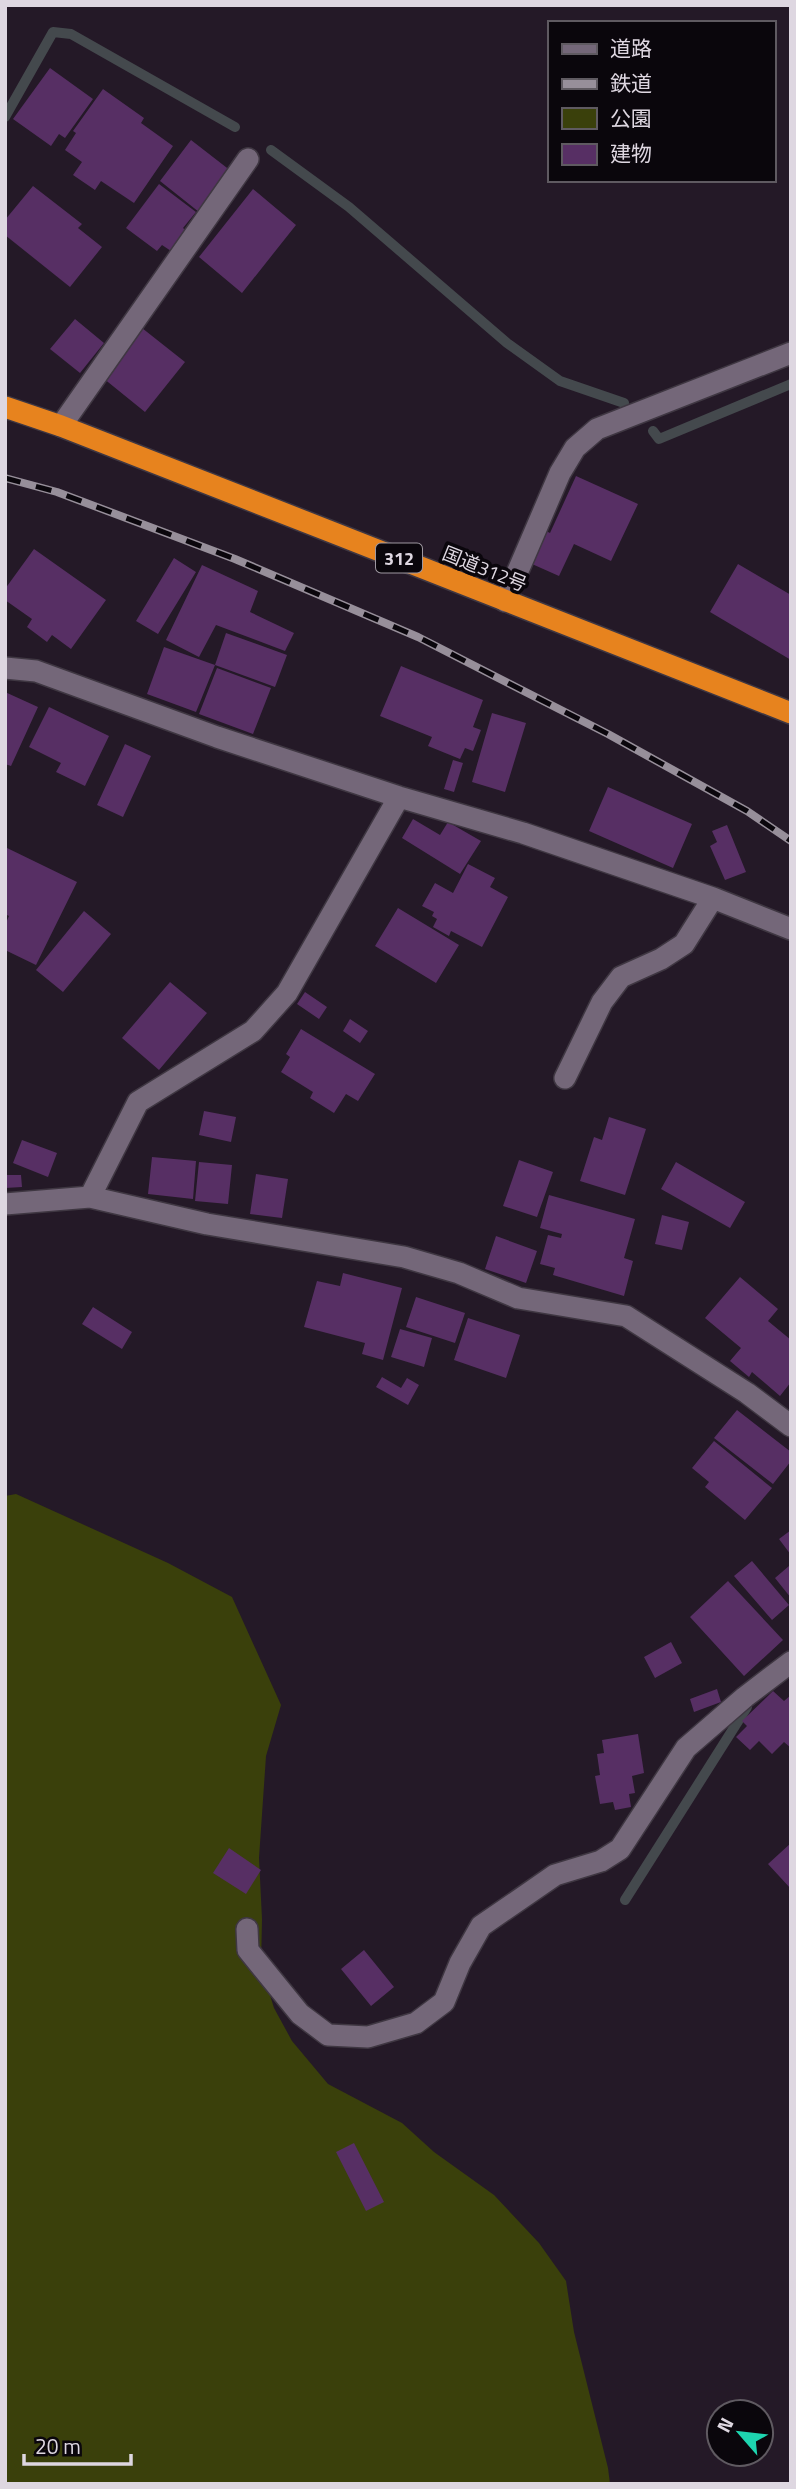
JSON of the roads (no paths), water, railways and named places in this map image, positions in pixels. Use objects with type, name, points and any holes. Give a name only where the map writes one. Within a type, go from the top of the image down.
[{"type":"highway","name":"国道312号","points":[[5,407],[61,426],[791,713]]},
{"type":"street","points":[[61,426],[248,159]]},
{"type":"street","points":[[505,601],[560,473],[575,448],[597,429],[791,353]]},
{"type":"street","points":[[5,668],[36,671],[217,737],[399,797],[523,833],[713,898],[791,929]]},
{"type":"street","points":[[90,1197],[138,1102],[253,1031],[287,993],[399,797]]},
{"type":"street","points":[[565,1077],[602,1002],[621,977],[661,959],[684,944],[713,898]]},
{"type":"street","points":[[5,1204],[90,1197],[207,1224],[404,1257],[459,1273],[518,1298],[626,1316],[747,1393],[791,1426]]},
{"type":"street","points":[[247,1929],[248,1950],[300,2014],[328,2035],[368,2037],[416,2023],[444,2002],[460,1963],[481,1926],[555,1875],[601,1861],[620,1849],[686,1748],[791,1662]]},
{"type":"waterway","points":[[5,117],[53,32],[71,34],[235,127]]},
{"type":"waterway","points":[[271,150],[349,207],[507,343],[560,381],[624,403]]},
{"type":"waterway","points":[[653,431],[659,439],[791,384]]},
{"type":"waterway","points":[[625,1900],[747,1707]]},
{"type":"railway","points":[[5,478],[57,492],[235,559],[418,637],[608,734],[747,811],[791,841]]}]
